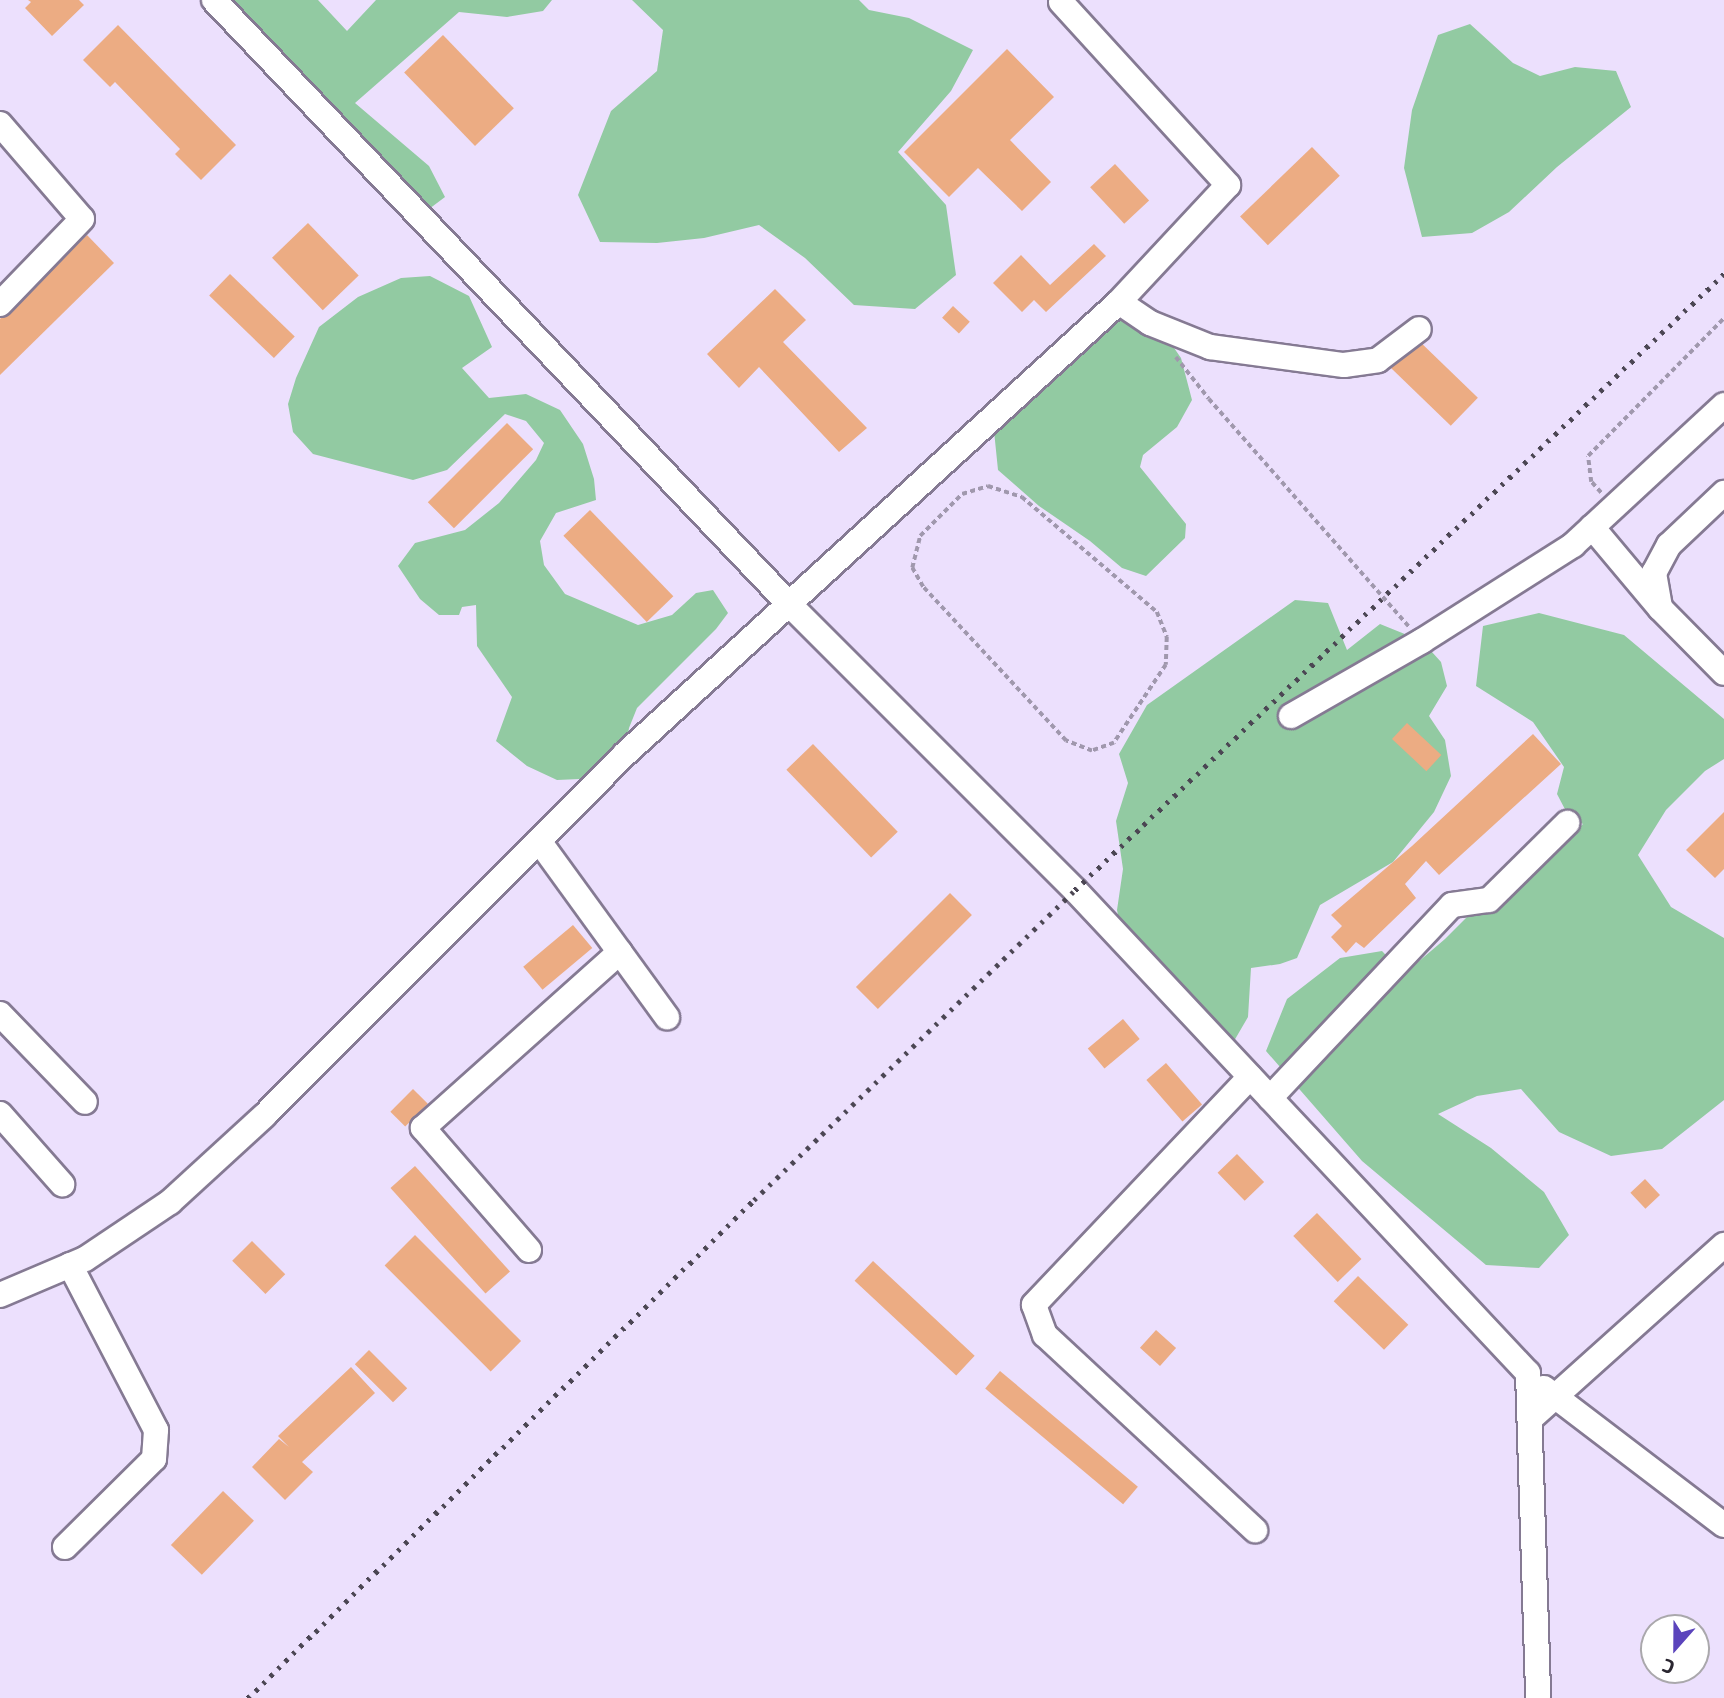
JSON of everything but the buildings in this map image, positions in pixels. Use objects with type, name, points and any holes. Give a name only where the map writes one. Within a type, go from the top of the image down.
[{"type":"street","points":[[214,0],[790,605],[1075,890],[1528,1373],[1554,1397],[1724,1525]]},
{"type":"street","points":[[0,1295],[85,1259],[170,1202],[264,1116],[625,754],[1119,302],[1228,185],[1060,2]]},
{"type":"street","points":[[0,124],[82,219],[0,304]]},
{"type":"street","points":[[1119,302],[1150,323],[1210,348],[1345,365],[1378,360],[1419,329]]},
{"type":"street","points":[[1291,716],[1422,642],[1573,545],[1724,405]]},
{"type":"street","points":[[1660,608],[1654,573],[1669,545],[1724,493]]},
{"type":"street","points":[[1592,527],[1660,608],[1724,673]]},
{"type":"street","points":[[1270,1098],[1452,905],[1489,900],[1567,823]]},
{"type":"street","points":[[539,841],[667,1017]]},
{"type":"street","points":[[528,1250],[423,1128],[620,952]]},
{"type":"street","points":[[0,1014],[85,1102]]},
{"type":"street","points":[[1250,1077],[1034,1305],[1045,1335],[1255,1530]]},
{"type":"street","points":[[0,1114],[62,1184]]},
{"type":"street","points":[[1530,1419],[1724,1245]]},
{"type":"street","points":[[65,1547],[154,1459],[156,1430],[70,1265]]},
{"type":"street","points":[[1528,1373],[1538,1698]]},
{"type":"path","points":[[1615,507],[1591,482],[1588,456],[1724,318]]},
{"type":"path","points":[[1176,356],[1209,399],[1422,642]]},
{"type":"path","points":[[988,486],[1022,496],[1157,612],[1167,637],[1166,665],[1114,743],[1092,751],[1066,741],[923,587],[912,568],[920,536],[962,495],[988,486]]},
{"type":"green space","points":[[220,0],[318,0],[347,31],[376,0],[552,0],[543,11],[507,17],[459,12],[355,103],[429,166],[445,197],[421,215]]},
{"type":"green space","points":[[632,0],[859,0],[869,10],[909,18],[973,50],[951,91],[898,152],[946,205],[956,275],[915,309],[854,305],[805,258],[759,225],[704,238],[657,243],[600,242],[578,195],[611,111],[657,71],[663,30]]},
{"type":"green space","points":[[1470,24],[1513,63],[1540,76],[1575,67],[1616,71],[1631,107],[1557,167],[1509,212],[1472,233],[1422,237],[1404,168],[1412,110],[1438,35]]},
{"type":"green space","points":[[430,276],[469,296],[492,347],[462,368],[489,398],[526,394],[560,410],[583,444],[594,479],[596,500],[556,513],[540,541],[544,565],[565,594],[638,625],[672,615],[696,593],[713,590],[728,613],[716,629],[637,708],[629,728],[625,754],[602,778],[557,780],[527,766],[496,741],[512,697],[477,646],[476,605],[462,607],[459,615],[439,615],[420,599],[398,566],[415,543],[465,530],[499,503],[536,460],[544,443],[526,421],[505,414],[447,470],[413,480],[313,454],[293,432],[288,404],[296,378],[319,327],[358,297],[401,278]]},
{"type":"green space","points":[[1106,307],[1152,316],[1181,358],[1192,400],[1177,427],[1143,455],[1140,467],[1186,524],[1185,538],[1146,576],[1122,568],[1090,541],[1039,506],[998,470],[994,431]]},
{"type":"green space","points":[[1295,600],[1328,603],[1347,650],[1380,624],[1422,641],[1441,662],[1447,686],[1429,716],[1445,740],[1451,776],[1434,812],[1393,862],[1320,905],[1297,958],[1280,964],[1251,968],[1248,1017],[1234,1041],[1199,1022],[1123,942],[1117,910],[1123,869],[1116,821],[1128,783],[1119,754],[1147,705]]},
{"type":"green space","points":[[1539,613],[1624,635],[1724,719],[1724,759],[1705,771],[1666,810],[1638,855],[1671,907],[1724,938],[1724,1100],[1662,1149],[1611,1156],[1559,1132],[1521,1089],[1477,1096],[1438,1114],[1491,1148],[1544,1192],[1569,1235],[1539,1268],[1486,1265],[1362,1161],[1266,1051],[1287,999],[1340,958],[1382,951],[1404,974],[1445,939],[1495,889],[1536,864],[1583,824],[1569,817],[1557,794],[1564,767],[1533,722],[1476,686],[1483,626]]},
{"type":"railway","points":[[248,1698],[754,1200],[1075,890],[1724,274]]}]
